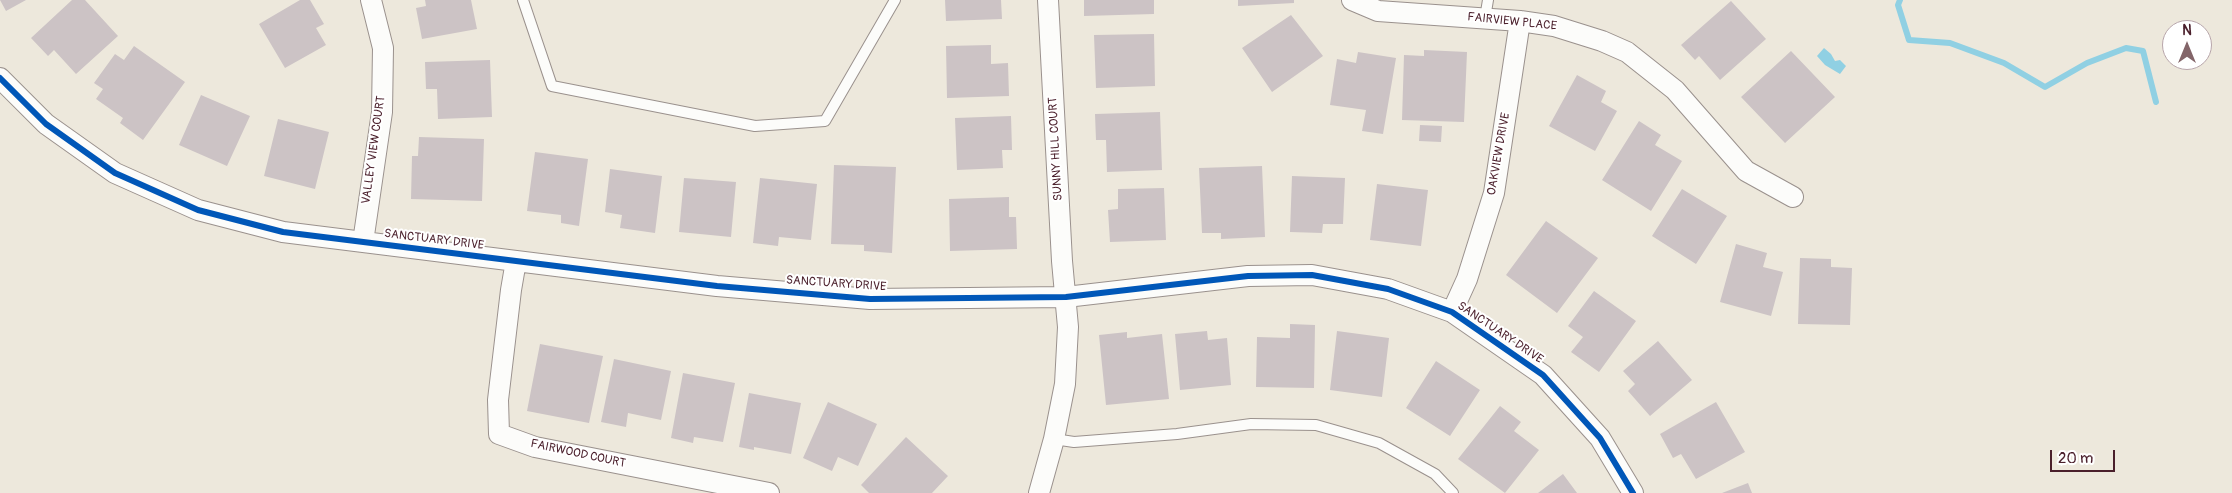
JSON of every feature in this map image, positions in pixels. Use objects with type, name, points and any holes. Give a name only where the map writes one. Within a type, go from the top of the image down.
[{"type":"street","name":"VALLEY VIEW COURT","points":[[363,242],[382,112],[383,48],[371,0]]},
{"type":"street","name":"SUNNY HILL COURT","points":[[1039,493],[1054,439],[1065,384],[1068,327],[1062,261],[1048,0]]},
{"type":"street","name":"FAIRVIEW PLACE","points":[[1352,0],[1378,11],[1486,9],[1520,21],[1578,32],[1627,52],[1675,90],[1746,171],[1793,197]]},
{"type":"street","name":"OAKVIEW DRIVE","points":[[1452,312],[1467,279],[1494,193],[1520,21]]},
{"type":"street","name":"SANCTUARY DRIVE","points":[[0,78],[46,124],[115,173],[198,210],[283,232],[717,286],[870,299],[1066,297],[1248,276],[1312,275],[1388,288],[1452,312],[1543,375],[1600,438],[1633,493]]},
{"type":"street","name":"FAIRWOOD COURT","points":[[516,261],[510,292],[498,400],[499,434],[535,448],[768,493]]},
{"type":"lane","points":[[523,0],[552,86],[755,126],[825,121],[895,0]]},
{"type":"lane","points":[[1054,439],[1074,442],[1177,434],[1251,424],[1316,425],[1380,443],[1434,474],[1453,493]]},
{"type":"water","points":[[1824,48],[1835,61],[1840,60],[1846,66],[1840,74],[1825,65],[1817,56]]},
{"type":"building","points":[[0,0],[26,0],[6,11]]},
{"type":"building","points":[[72,0],[85,0],[118,36],[76,74],[54,50],[48,56],[31,38]]},
{"type":"building","points":[[300,0],[310,0],[324,24],[316,28],[326,45],[285,68],[259,24]]},
{"type":"building","points":[[425,0],[471,0],[477,29],[422,39],[416,8],[426,6]]},
{"type":"building","points":[[945,0],[1001,0],[1002,19],[946,21]]},
{"type":"building","points":[[1084,0],[1154,0],[1154,14],[1084,16]]},
{"type":"building","points":[[1238,0],[1294,0],[1294,3],[1238,6]]},
{"type":"building","points":[[1731,1],[1766,39],[1720,80],[1699,56],[1695,60],[1681,45]]},
{"type":"building","points":[[1291,15],[1323,56],[1272,92],[1242,48]]},
{"type":"building","points":[[1154,34],[1155,86],[1096,88],[1094,35]]},
{"type":"building","points":[[991,45],[991,64],[1008,63],[1009,96],[947,98],[946,46]]},
{"type":"building","points":[[134,46],[185,82],[143,140],[120,123],[123,118],[96,99],[103,89],[94,83],[115,54],[124,60]]},
{"type":"building","points":[[1424,50],[1467,52],[1464,122],[1402,120],[1404,55],[1424,56]]},
{"type":"building","points":[[1791,51],[1835,97],[1785,143],[1741,97]]},
{"type":"building","points":[[1358,52],[1396,58],[1383,134],[1362,131],[1366,110],[1330,105],[1337,59],[1356,63]]},
{"type":"building","points":[[490,60],[492,117],[438,119],[437,89],[426,89],[425,62]]},
{"type":"building","points":[[1577,75],[1606,91],[1601,102],[1617,111],[1595,151],[1549,126]]},
{"type":"building","points":[[201,95],[250,116],[227,166],[179,145]]},
{"type":"building","points":[[1160,112],[1162,170],[1107,172],[1106,140],[1096,140],[1095,114]]},
{"type":"building","points":[[1011,116],[1012,150],[1002,150],[1003,168],[957,170],[955,118]]},
{"type":"building","points":[[278,119],[329,132],[315,189],[264,176]]},
{"type":"building","points":[[1639,121],[1661,135],[1655,145],[1682,161],[1651,211],[1602,180]]},
{"type":"building","points":[[1420,125],[1442,126],[1441,142],[1419,141]]},
{"type":"building","points":[[419,137],[484,139],[482,201],[411,199],[412,156],[418,156]]},
{"type":"building","points":[[535,152],[588,159],[579,226],[561,223],[561,215],[527,211]]},
{"type":"building","points":[[834,165],[896,167],[892,253],[864,251],[864,245],[831,244]]},
{"type":"building","points":[[1262,166],[1265,237],[1221,239],[1221,233],[1202,233],[1199,168]]},
{"type":"building","points":[[610,169],[662,176],[655,233],[620,228],[622,215],[605,212]]},
{"type":"building","points":[[1292,176],[1345,178],[1343,224],[1323,224],[1322,233],[1290,232]]},
{"type":"building","points":[[684,178],[736,182],[731,237],[679,232]]},
{"type":"building","points":[[760,178],[817,184],[811,240],[779,237],[778,246],[753,243]]},
{"type":"building","points":[[1377,184],[1428,190],[1421,246],[1370,240]]},
{"type":"building","points":[[1164,188],[1166,240],[1110,242],[1108,210],[1118,209],[1118,189]]},
{"type":"building","points":[[1682,189],[1727,216],[1696,264],[1652,236]]},
{"type":"building","points":[[1009,197],[1009,217],[1016,217],[1017,249],[950,251],[949,199]]},
{"type":"building","points":[[1546,221],[1598,258],[1557,313],[1506,275]]},
{"type":"building","points":[[1736,244],[1767,253],[1763,267],[1783,272],[1771,316],[1720,302]]},
{"type":"building","points":[[1800,258],[1831,259],[1831,267],[1852,268],[1850,325],[1798,324]]},
{"type":"building","points":[[1594,291],[1636,321],[1599,372],[1571,352],[1583,337],[1568,326]]},
{"type":"building","points":[[1290,324],[1315,325],[1314,388],[1256,387],[1257,337],[1290,338]]},
{"type":"building","points":[[1207,331],[1208,340],[1227,338],[1231,385],[1180,390],[1175,334]]},
{"type":"building","points":[[1337,331],[1389,338],[1382,397],[1330,390]]},
{"type":"building","points":[[1127,332],[1127,338],[1162,334],[1169,399],[1106,405],[1099,335]]},
{"type":"building","points":[[1658,341],[1692,380],[1650,416],[1628,391],[1635,384],[1623,371]]},
{"type":"building","points":[[540,344],[603,356],[589,423],[527,411]]},
{"type":"building","points":[[614,359],[671,371],[661,420],[628,413],[626,427],[601,422]]},
{"type":"building","points":[[1436,361],[1480,390],[1450,436],[1406,408]]},
{"type":"building","points":[[683,373],[735,383],[723,442],[694,437],[693,443],[671,438]]},
{"type":"building","points":[[749,393],[801,403],[791,454],[754,447],[754,450],[739,447]]},
{"type":"building","points":[[828,402],[877,424],[858,466],[838,457],[832,471],[803,458]]},
{"type":"building","points":[[1716,402],[1745,452],[1696,479],[1681,454],[1673,458],[1660,434]]},
{"type":"building","points":[[1500,406],[1521,422],[1514,431],[1539,450],[1505,493],[1458,459]]},
{"type":"building","points":[[906,437],[948,476],[932,493],[869,493],[861,485]]},
{"type":"building","points":[[1563,474],[1577,493],[1538,493]]},
{"type":"building","points":[[1748,483],[1752,493],[1722,493]]},
{"type":"waterway","points":[[1900,0],[1898,5],[1909,40],[1950,43],[2004,63],[2045,87],[2087,63],[2126,48],[2143,51],[2156,102]]},
{"type":"cycle path","points":[[0,78],[46,124],[115,173],[198,210],[283,232],[717,286],[870,299],[1066,297],[1248,276],[1312,275],[1388,289],[1452,312],[1543,375],[1600,438],[1633,493]]}]
